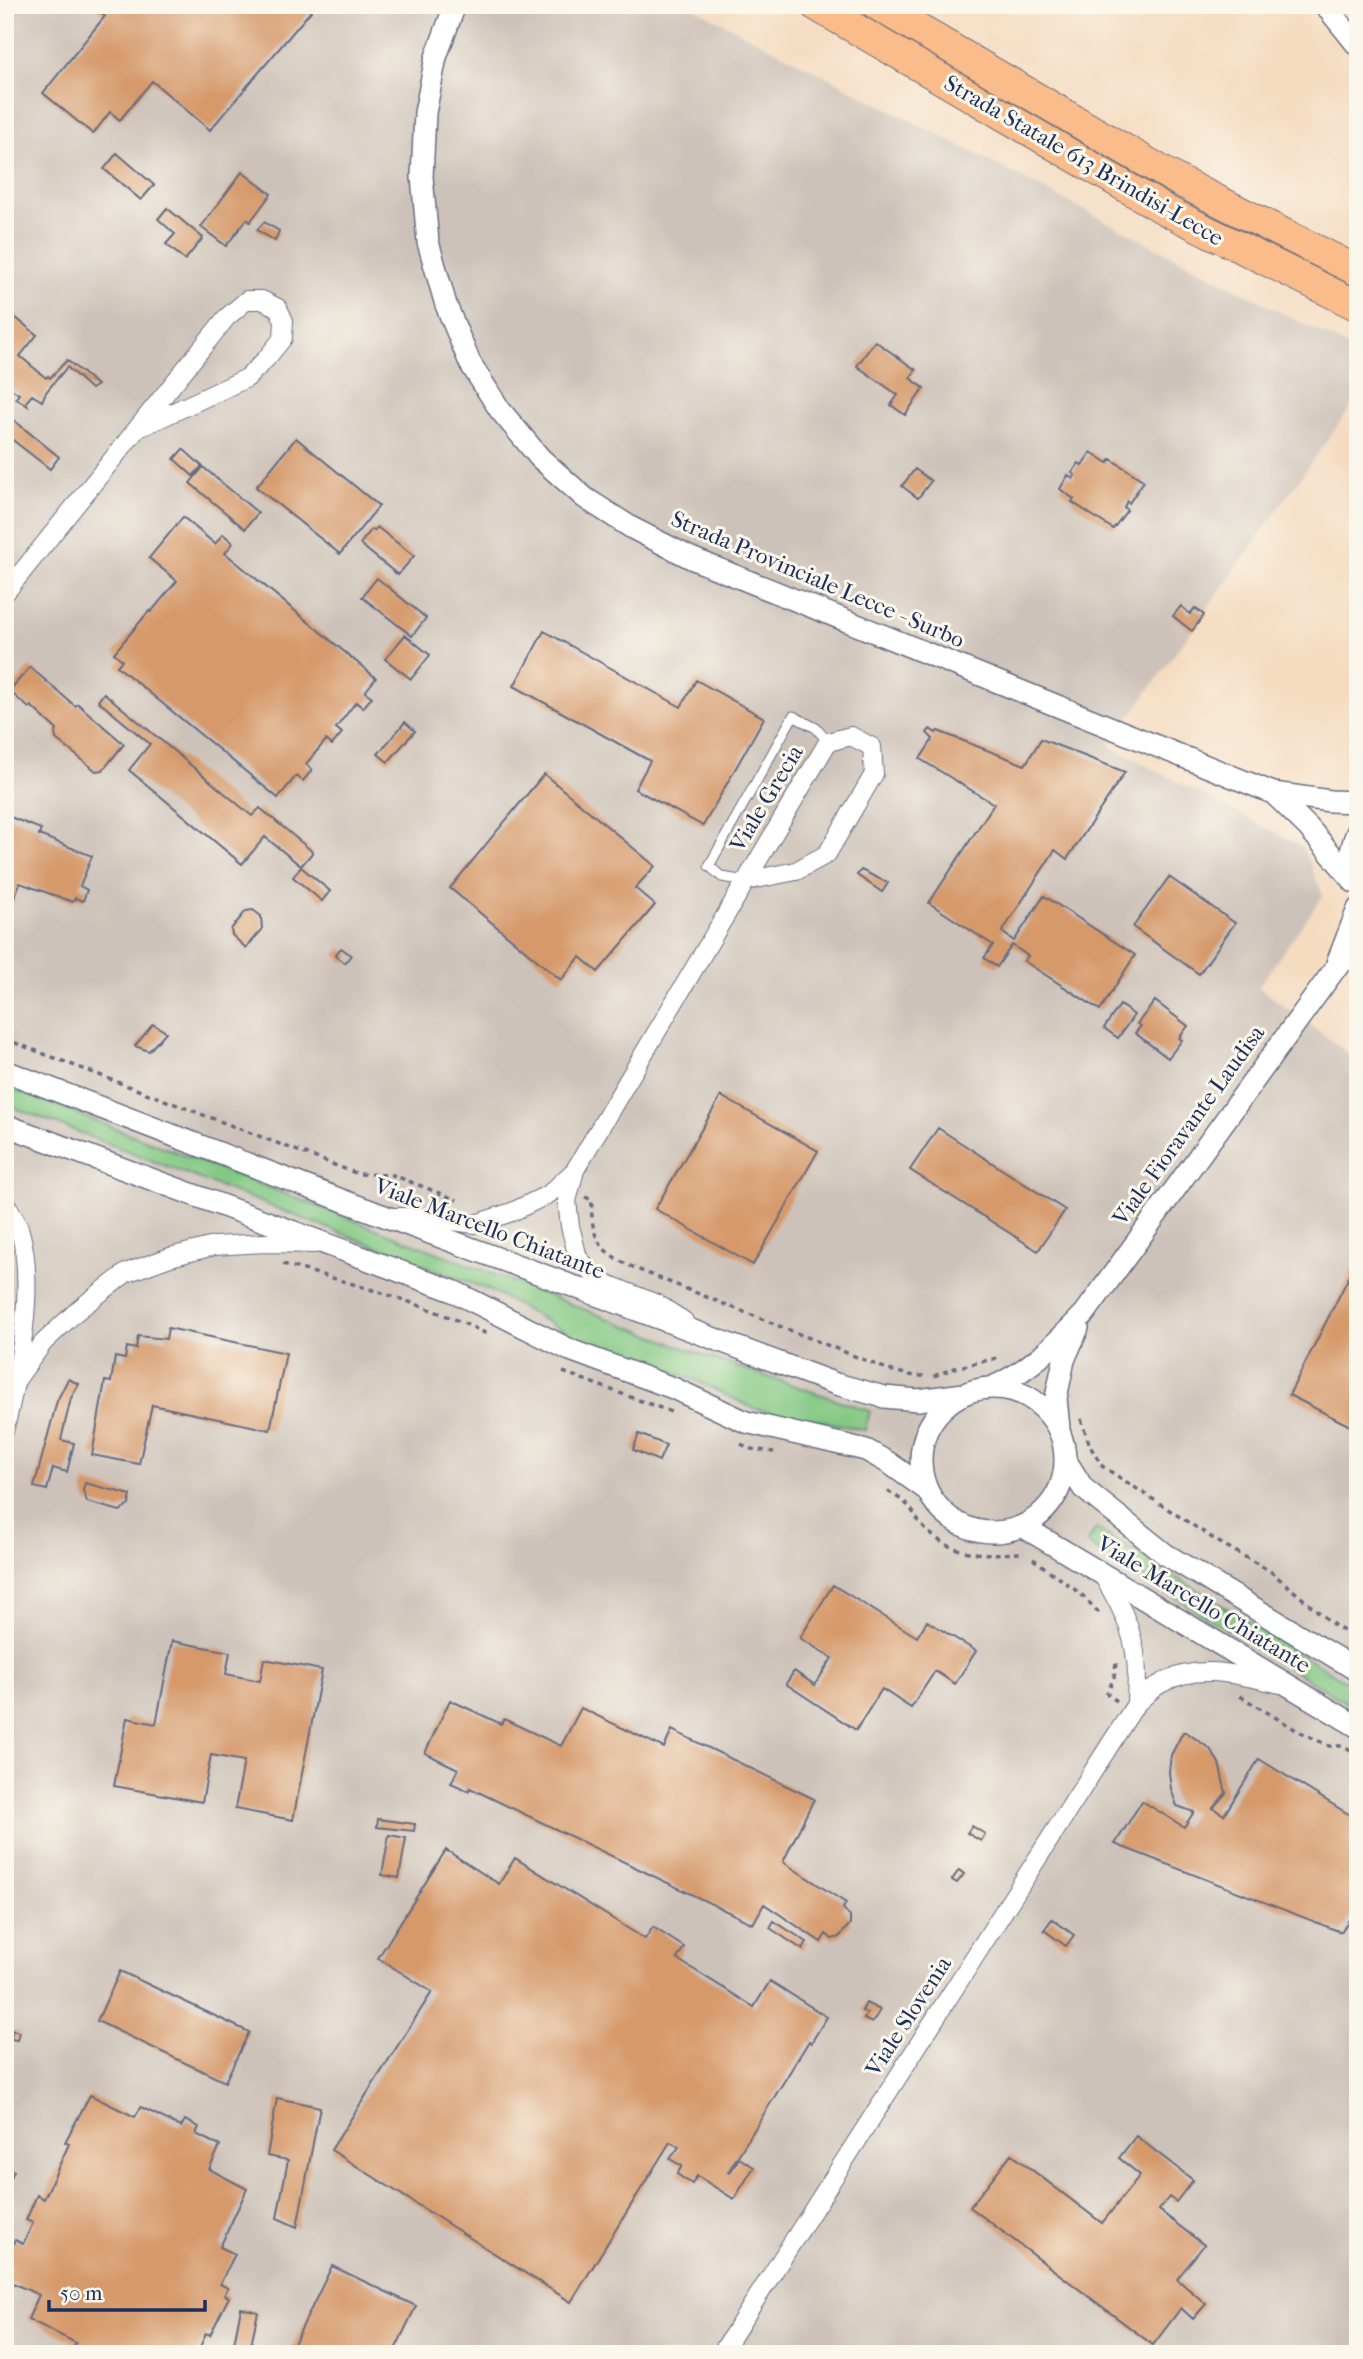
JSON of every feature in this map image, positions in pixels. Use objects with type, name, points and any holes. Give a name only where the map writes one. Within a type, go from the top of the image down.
[{"type":"highway","name":"Strada Statale 613 Brindisi-Lecce","points":[[815,5],[1167,211],[1358,306]]},
{"type":"highway","name":"Strada Statale 613 Brindisi-Lecce","points":[[877,5],[1179,181],[1358,271]]},
{"type":"highway","points":[[1317,285],[1358,321]]},
{"type":"street","name":"Strada Provinciale Lecce - Surbo","points":[[455,5],[436,57],[425,113],[422,177],[428,242],[446,305],[470,363],[500,410],[540,458],[585,498],[632,528],[691,558],[1273,793],[1358,802]]},
{"type":"street","points":[[1325,5],[1358,46]]},
{"type":"street","points":[[5,593],[226,318],[247,300],[262,300],[278,308],[284,321],[283,338],[247,378],[139,428]]},
{"type":"street","name":"Viale Grecia","points":[[717,1341],[657,1304],[600,1281],[579,1258],[569,1226],[566,1200],[575,1170],[828,742],[850,736],[872,747],[874,774],[827,855],[796,871],[746,881]]},
{"type":"street","name":"Strada Provinciale Lecce - Surbo","points":[[1273,793],[1308,827],[1356,884]]},
{"type":"street","points":[[1356,884],[1350,862],[1352,843],[1358,830]]},
{"type":"street","name":"Viale Fioravante Laudisa","points":[[1335,969],[1358,909]]},
{"type":"street","name":"Viale Fioravante Laudisa","points":[[991,1388],[1016,1376],[1048,1351],[1084,1313],[1335,969],[1358,948]]},
{"type":"street","name":"Viale Marcello Chiatante","points":[[5,1071],[836,1384],[884,1397],[918,1400],[991,1388],[1013,1391],[1032,1399],[1048,1414],[1059,1431],[1065,1459],[1063,1480],[1054,1499],[1040,1515],[1022,1527],[1358,1727]]},
{"type":"street","points":[[5,1125],[453,1291],[570,1350],[673,1388],[746,1422],[866,1450],[889,1462],[926,1490],[939,1509],[956,1523],[977,1531],[1000,1532],[1022,1527]]},
{"type":"street","name":"Viale Grecia","points":[[388,1217],[424,1217],[475,1224],[512,1212],[549,1194],[575,1170]]},
{"type":"street","points":[[5,1202],[20,1229],[28,1277],[17,1379],[5,1428]]},
{"type":"street","points":[[17,1379],[43,1343],[78,1310],[126,1273],[170,1256],[214,1246],[325,1244]]},
{"type":"street","name":"Viale Fioravante Laudisa","points":[[1059,1431],[1056,1398],[1064,1360],[1084,1313]]},
{"type":"street","name":"Viale Marcello Chiatante","points":[[926,1490],[921,1468],[922,1445],[930,1424],[945,1407],[964,1394]]},
{"type":"street","name":"Viale Marcello Chiatante","points":[[1065,1459],[1083,1488],[1165,1553],[1358,1671]]},
{"type":"street","points":[[1102,1574],[1121,1607],[1132,1638],[1136,1661],[1134,1707]]},
{"type":"street","name":"Viale Slovenia","points":[[720,2354],[1134,1707],[1161,1684],[1190,1672],[1218,1672],[1290,1685]]},
{"type":"lane","points":[[746,881],[722,877],[709,866],[793,716],[816,728],[828,742]]},
{"type":"path","points":[[5,1039],[358,1174],[393,1175],[463,1201]]},
{"type":"path","points":[[569,1191],[592,1200],[591,1220],[599,1242],[610,1256],[892,1371],[915,1376],[934,1376],[955,1368],[1003,1357]]},
{"type":"path","points":[[282,1263],[408,1300],[453,1317],[498,1339]]},
{"type":"path","points":[[555,1368],[678,1415]]},
{"type":"path","points":[[1080,1415],[1090,1446],[1102,1466],[1217,1541],[1270,1571],[1334,1625],[1358,1640]]},
{"type":"path","points":[[739,1443],[776,1452]]},
{"type":"path","points":[[881,1485],[909,1507],[917,1521],[932,1536],[950,1548],[972,1555],[1024,1553],[1081,1594],[1105,1619]]},
{"type":"path","points":[[1117,1657],[1114,1677],[1107,1694],[1134,1707]]},
{"type":"path","points":[[1236,1695],[1298,1731],[1329,1746],[1344,1746],[1358,1755]]},
{"type":"shaded area","points":[[5,5],[688,5],[1358,352],[1358,397],[1109,746],[1303,847],[1323,896],[1258,987],[1358,1060],[1358,2354],[5,2354]]},
{"type":"green space","points":[[5,1086],[708,1357],[870,1411],[865,1430],[753,1408],[695,1380],[579,1339],[489,1290],[5,1104]]},
{"type":"green space","points":[[1096,1528],[1358,1689],[1358,1710],[1087,1544]]},
{"type":"building","points":[[93,5],[305,5],[311,11],[210,130],[152,81],[120,120],[110,112],[93,134],[43,93],[105,16]]},
{"type":"building","points":[[117,153],[154,185],[141,200],[104,169]]},
{"type":"building","points":[[242,172],[271,194],[250,222],[247,219],[226,246],[201,227]]},
{"type":"building","points":[[167,208],[203,238],[185,260],[166,244],[175,234],[158,219]]},
{"type":"building","points":[[264,222],[279,231],[275,241],[257,230]]},
{"type":"building","points":[[5,309],[37,335],[20,356],[46,378],[50,378],[67,360],[97,385],[91,389],[67,367],[46,392],[42,401],[32,395],[26,402],[28,406],[16,398],[19,394],[5,385]]},
{"type":"building","points":[[875,341],[916,370],[910,378],[924,388],[905,415],[891,405],[898,395],[857,366]]},
{"type":"building","points":[[5,413],[59,457],[50,469],[5,434]]},
{"type":"building","points":[[296,438],[379,506],[340,554],[256,487]]},
{"type":"building","points":[[183,449],[202,466],[193,476],[174,459]]},
{"type":"building","points":[[1091,452],[1108,463],[1111,459],[1144,481],[1129,503],[1127,501],[1124,507],[1127,510],[1113,529],[1072,502],[1074,499],[1060,489],[1068,475],[1073,479],[1075,475],[1072,473]]},
{"type":"building","points":[[203,467],[258,513],[245,529],[190,483]]},
{"type":"building","points":[[915,469],[931,481],[918,498],[902,486]]},
{"type":"building","points":[[183,517],[215,544],[223,534],[233,543],[225,553],[376,678],[365,692],[372,697],[363,708],[356,702],[336,728],[342,733],[332,745],[326,740],[306,764],[312,770],[303,781],[296,776],[278,798],[117,666],[122,660],[114,653],[177,581],[149,558]]},
{"type":"building","points":[[377,527],[414,556],[398,575],[360,544],[372,529],[374,531]]},
{"type":"building","points":[[377,578],[426,618],[412,636],[362,597]]},
{"type":"building","points":[[1181,606],[1190,614],[1195,608],[1204,615],[1192,631],[1173,616]]},
{"type":"building","points":[[544,631],[681,707],[696,680],[764,718],[703,826],[635,789],[650,761],[514,686]]},
{"type":"building","points":[[405,635],[430,655],[411,679],[385,659]]},
{"type":"building","points":[[30,667],[124,744],[103,770],[96,771],[56,739],[57,730],[31,706],[29,708],[9,691]]},
{"type":"building","points":[[104,693],[252,816],[260,808],[313,852],[301,866],[265,837],[242,864],[129,770],[150,744],[98,701]]},
{"type":"building","points":[[405,722],[415,731],[388,762],[378,754]]},
{"type":"building","points":[[930,729],[1025,765],[1041,739],[1125,772],[1067,859],[1055,850],[1002,932],[1014,941],[1044,896],[1135,955],[1100,1010],[1024,961],[1028,956],[1012,945],[997,967],[984,958],[993,945],[929,903],[994,804],[920,759],[933,739],[927,733]]},
{"type":"building","points":[[544,774],[655,866],[635,888],[655,905],[598,972],[580,957],[561,980],[450,888]]},
{"type":"building","points":[[5,815],[41,829],[39,835],[92,856],[80,886],[87,890],[83,901],[75,898],[73,902],[20,883],[5,920]]},
{"type":"building","points":[[301,867],[330,891],[322,901],[293,877]]},
{"type":"building","points":[[861,870],[888,883],[882,892],[857,875]]},
{"type":"building","points":[[1169,877],[1235,923],[1199,974],[1133,927]]},
{"type":"building","points":[[253,910],[261,916],[262,930],[246,948],[232,935],[231,929],[246,911]]},
{"type":"building","points":[[341,948],[351,955],[345,963],[335,955]]},
{"type":"building","points":[[1155,1001],[1188,1026],[1179,1038],[1182,1040],[1168,1058],[1135,1033],[1141,1026],[1137,1024]]},
{"type":"building","points":[[1120,1005],[1134,1015],[1118,1038],[1104,1028]]},
{"type":"building","points":[[153,1024],[166,1032],[149,1051],[135,1046]]},
{"type":"building","points":[[721,1096],[818,1151],[753,1265],[655,1209]]},
{"type":"building","points":[[938,1128],[1065,1210],[1038,1251],[910,1170]]},
{"type":"building","points":[[1358,1259],[1358,1430],[1289,1395]]},
{"type":"building","points":[[168,1328],[286,1353],[270,1430],[152,1405],[139,1464],[92,1455],[105,1381],[111,1382],[115,1357],[125,1359],[127,1347],[136,1349],[138,1336],[166,1339]]},
{"type":"building","points":[[68,1379],[79,1384],[71,1398],[61,1440],[74,1443],[67,1472],[53,1468],[47,1490],[34,1487],[57,1401]]},
{"type":"building","points":[[639,1434],[666,1445],[659,1461],[633,1450]]},
{"type":"building","points":[[85,1483],[131,1495],[129,1505],[120,1511],[87,1502],[83,1490]]},
{"type":"building","points":[[833,1585],[917,1637],[927,1621],[976,1651],[955,1684],[935,1671],[911,1708],[882,1689],[856,1730],[786,1684],[794,1671],[815,1685],[832,1658],[800,1638]]},
{"type":"building","points":[[172,1641],[230,1652],[226,1674],[260,1681],[264,1659],[322,1670],[293,1820],[235,1809],[244,1761],[211,1755],[202,1802],[114,1786],[127,1718],[156,1724]]},
{"type":"building","points":[[450,1700],[501,1724],[504,1719],[561,1746],[581,1708],[664,1748],[672,1730],[814,1799],[783,1862],[846,1903],[843,1908],[850,1917],[850,1924],[839,1937],[832,1939],[826,1934],[821,1942],[764,1904],[753,1924],[470,1788],[469,1791],[451,1783],[458,1769],[425,1753]]},
{"type":"building","points":[[1183,1732],[1210,1749],[1219,1763],[1226,1793],[1213,1808],[1224,1815],[1259,1759],[1358,1820],[1358,1906],[1341,1932],[1115,1844],[1142,1801],[1184,1827],[1194,1812],[1177,1806],[1171,1789],[1171,1755]]},
{"type":"building","points":[[378,1819],[415,1824],[414,1831],[377,1827]]},
{"type":"building","points":[[972,1826],[985,1834],[981,1841],[967,1833]]},
{"type":"building","points":[[389,1835],[406,1838],[399,1878],[382,1875]]},
{"type":"building","points":[[446,1850],[499,1884],[515,1858],[645,1939],[653,1927],[684,1947],[677,1959],[754,2007],[770,1981],[827,2017],[811,2043],[809,2041],[728,2172],[730,2173],[739,2158],[754,2167],[734,2199],[697,2176],[692,2184],[677,2174],[682,2166],[670,2159],[679,2147],[670,2142],[571,2302],[331,2150],[432,1992],[378,1958]]},
{"type":"building","points":[[959,1870],[964,1874],[957,1883],[952,1880]]},
{"type":"building","points":[[1052,1919],[1074,1935],[1066,1946],[1044,1930]]},
{"type":"building","points":[[774,1921],[807,1942],[803,1950],[770,1928]]},
{"type":"building","points":[[120,1971],[249,2032],[225,2082],[97,2021]]},
{"type":"building","points":[[866,2003],[880,2010],[872,2023],[864,2019],[867,2013],[862,2011]]},
{"type":"building","points":[[12,2030],[19,2032],[17,2040],[11,2039]]},
{"type":"building","points":[[90,2095],[135,2117],[141,2107],[181,2127],[185,2120],[199,2127],[196,2134],[220,2146],[209,2169],[247,2189],[220,2247],[235,2254],[220,2284],[228,2288],[224,2295],[229,2297],[210,2335],[206,2333],[197,2354],[71,2354],[76,2343],[28,2319],[39,2295],[6,2280],[12,2268],[5,2264],[5,2260],[15,2240],[23,2244],[33,2223],[26,2220],[37,2195],[44,2199],[69,2144],[65,2142]]},
{"type":"building","points":[[277,2098],[320,2107],[297,2227],[277,2218],[288,2160],[267,2156]]},
{"type":"building","points":[[1136,2136],[1193,2180],[1176,2202],[1169,2197],[1159,2210],[1204,2245],[1177,2279],[1206,2304],[1193,2319],[1181,2308],[1153,2345],[970,2207],[1011,2154],[1102,2223],[1140,2175],[1119,2158]]},
{"type":"building","points":[[5,2167],[14,2171],[5,2190]]},
{"type":"building","points":[[332,2266],[416,2306],[393,2354],[289,2354]]},
{"type":"building","points":[[241,2308],[258,2312],[249,2354],[232,2354]]}]
